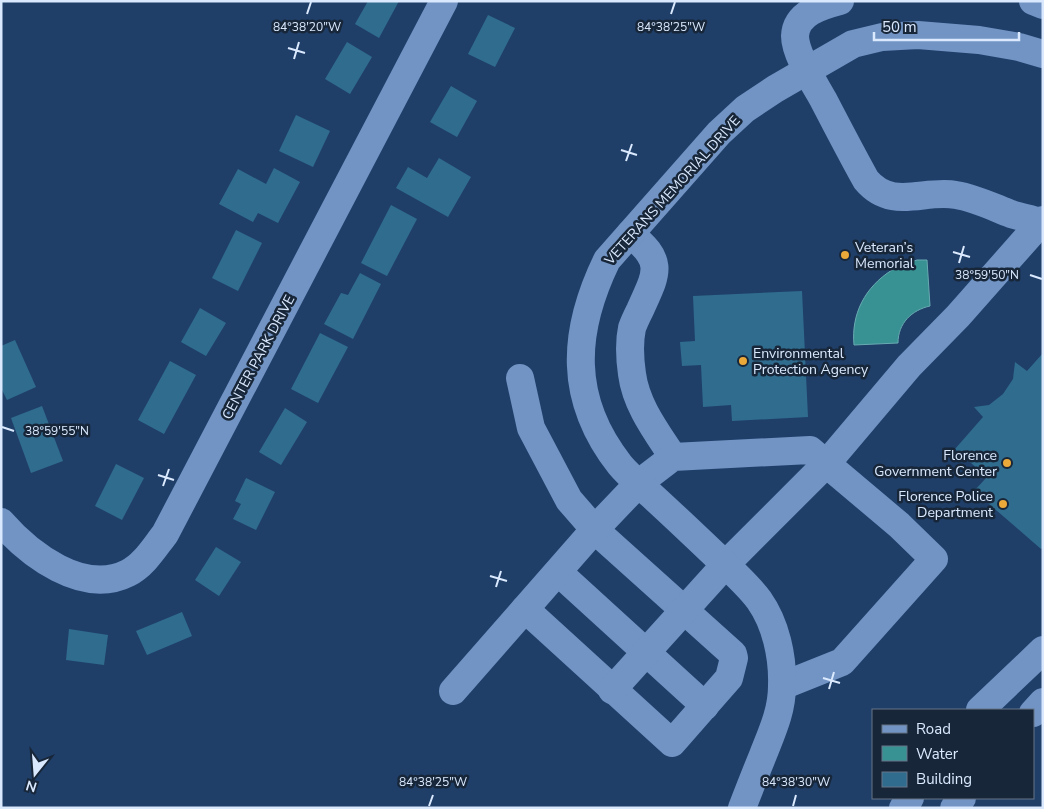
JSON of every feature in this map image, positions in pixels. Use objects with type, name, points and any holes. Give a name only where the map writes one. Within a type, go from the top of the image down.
[{"type":"street","name":"CENTER PARK DRIVE","points":[[1,522],[20,543],[40,558],[62,571],[80,577],[95,579],[122,576],[148,557],[165,534],[444,1]]},
{"type":"street","points":[[612,690],[725,565],[827,463],[908,366],[958,316],[1042,221],[1013,215],[956,194],[907,197],[886,195],[874,189],[866,180],[807,70],[797,47],[795,35],[801,19],[818,6],[840,1]]},
{"type":"street","points":[[1033,1],[1043,5]]},
{"type":"street","name":"VETERANS MEMORIAL DRIVE","points":[[742,808],[776,725],[782,686],[781,656],[771,623],[759,600],[621,466],[594,422],[587,406],[583,389],[580,357],[585,318],[597,280],[607,260],[719,133],[745,109],[853,44],[882,37],[918,35],[979,40],[1019,47],[1043,54]]},
{"type":"street","points":[[630,234],[652,254],[655,270],[632,328],[630,356],[632,376],[636,394],[672,457]]},
{"type":"street","points":[[520,378],[531,428],[569,500],[595,529],[729,650],[734,658],[729,678],[672,743],[525,609]]},
{"type":"street","points":[[453,691],[595,529],[639,483],[672,457],[810,450],[899,525],[934,559],[842,662],[782,686]]},
{"type":"street","points":[[558,572],[705,706]]},
{"type":"street","points":[[981,709],[1043,650]]},
{"type":"street","points":[[1034,712],[1043,702]]},
{"type":"water","points":[[917,260],[927,260],[930,306],[917,311],[907,318],[900,329],[898,343],[854,345],[855,323],[867,293],[882,277],[892,270]]},
{"type":"building","points":[[368,1],[399,1],[379,38],[355,24]]},
{"type":"building","points":[[488,15],[515,28],[495,67],[468,54]]},
{"type":"building","points":[[347,42],[372,57],[350,94],[325,79]]},
{"type":"building","points":[[451,86],[477,101],[457,137],[430,122]]},
{"type":"building","points":[[296,115],[330,131],[313,167],[279,151]]},
{"type":"building","points":[[439,158],[471,177],[448,217],[396,188],[408,167],[427,178]]},
{"type":"building","points":[[274,168],[300,182],[278,223],[258,213],[253,222],[219,204],[238,169],[266,184]]},
{"type":"building","points":[[391,205],[417,219],[387,276],[361,263]]},
{"type":"building","points":[[236,230],[262,243],[238,291],[212,278]]},
{"type":"building","points":[[360,273],[381,284],[353,339],[324,324],[341,293],[348,295]]},
{"type":"building","name":"Environmental Protection Agency","points":[[802,291],[808,417],[732,421],[731,405],[703,407],[701,365],[682,366],[680,342],[695,341],[693,296]]},
{"type":"building","points":[[200,308],[226,323],[206,356],[181,342]]},
{"type":"building","points":[[320,333],[348,347],[318,403],[291,389]]},
{"type":"building","points":[[15,340],[36,387],[7,400],[1,388],[1,346]]},
{"type":"building","name":"Florence Government Center","points":[[1043,353],[1043,547],[1041,549],[974,491],[987,477],[955,449],[983,417],[974,407],[989,405],[1003,394],[1013,379],[1015,362],[1027,371]]},
{"type":"building","points":[[170,361],[196,375],[164,434],[138,420]]},
{"type":"building","points":[[42,406],[63,461],[31,473],[11,418]]},
{"type":"building","points":[[285,408],[307,422],[281,465],[259,452]]},
{"type":"building","points":[[116,464],[144,478],[122,520],[95,506]]},
{"type":"building","points":[[246,478],[275,492],[256,530],[233,519],[241,504],[235,501]]},
{"type":"building","points":[[216,547],[241,562],[219,596],[195,580]]},
{"type":"building","points":[[182,612],[192,636],[147,655],[136,631]]},
{"type":"building","points":[[69,629],[108,635],[104,665],[66,660]]},
{"type":"place","name":"Veteran’s Memorial","points":[[845,255]]},
{"type":"place","name":"Environmental Protection Agency","points":[[743,361]]},
{"type":"place","name":"Florence Government Center","points":[[1007,463]]},
{"type":"place","name":"Florence Police Department","points":[[1003,504]]}]
